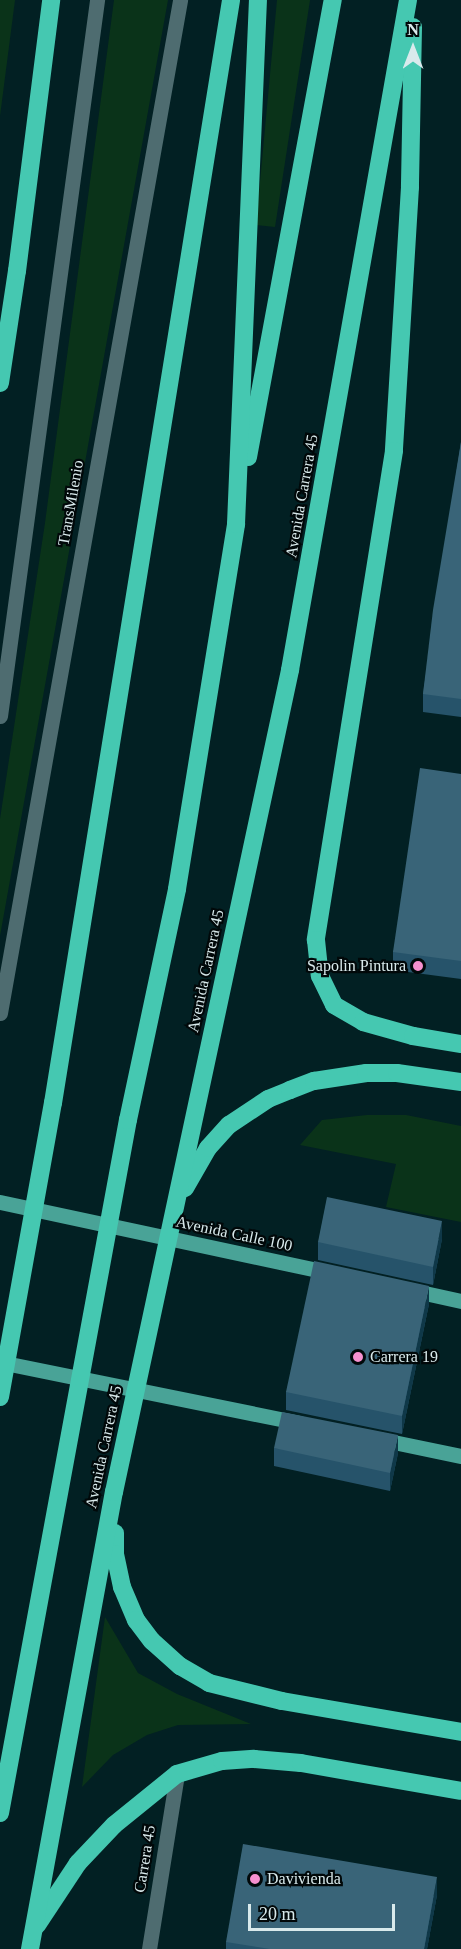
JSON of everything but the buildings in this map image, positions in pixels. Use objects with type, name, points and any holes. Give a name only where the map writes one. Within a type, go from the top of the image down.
[{"type":"highway","points":[[0,383],[17,271],[51,0]]},
{"type":"highway","points":[[0,1397],[53,1103],[231,0]]},
{"type":"highway","name":"Avenida Carrera 45","points":[[0,1813],[126,1131],[177,889],[236,524],[258,0]]},
{"type":"highway","points":[[236,524],[333,0]]},
{"type":"highway","name":"Avenida Carrera 45","points":[[32,1940],[114,1492],[290,670],[408,0]]},
{"type":"highway","points":[[413,0],[410,187],[394,451],[316,940],[320,976],[334,1005],[363,1022],[413,1036],[461,1044]]},
{"type":"highway","points":[[173,1218],[190,1176],[208,1148],[229,1125],[268,1099],[314,1081],[366,1073],[397,1073],[461,1082]]},
{"type":"highway","points":[[114,1492],[115,1554],[122,1587],[136,1620],[152,1641],[180,1665],[209,1683],[247,1694],[461,1732]]},
{"type":"highway","points":[[32,1940],[78,1863],[114,1825],[177,1774],[222,1761],[254,1759],[301,1763],[461,1791]]},
{"type":"main road","name":"Avenida Calle 100","points":[[0,1202],[346,1276]]},
{"type":"main road","points":[[392,1286],[461,1301]]},
{"type":"main road","points":[[0,1362],[311,1426]]},
{"type":"main road","points":[[369,1437],[461,1456]]},
{"type":"lane","points":[[0,716],[97,0]]},
{"type":"lane","name":"TransMilenio","points":[[0,1013],[180,0]]},
{"type":"lane","name":"Carrera 45","points":[[149,1949],[177,1774]]},
{"type":"green space","points":[[0,0],[15,0],[0,116]]},
{"type":"green space","points":[[114,0],[168,0],[0,936],[0,819],[45,523]]},
{"type":"green space","points":[[277,0],[310,0],[275,227],[256,225]]},
{"type":"green space","points":[[367,1115],[406,1115],[461,1126],[461,1222],[386,1207],[396,1164],[300,1145],[322,1120]]},
{"type":"green space","points":[[105,1617],[138,1673],[177,1694],[251,1724],[178,1725],[147,1735],[113,1755],[82,1787]]},
{"type":"place","name":"Sapolin Pintura","points":[[418,966]]},
{"type":"place","name":"Carrera 19","points":[[358,1357]]},
{"type":"place","name":"Davivienda","points":[[255,1879]]}]
